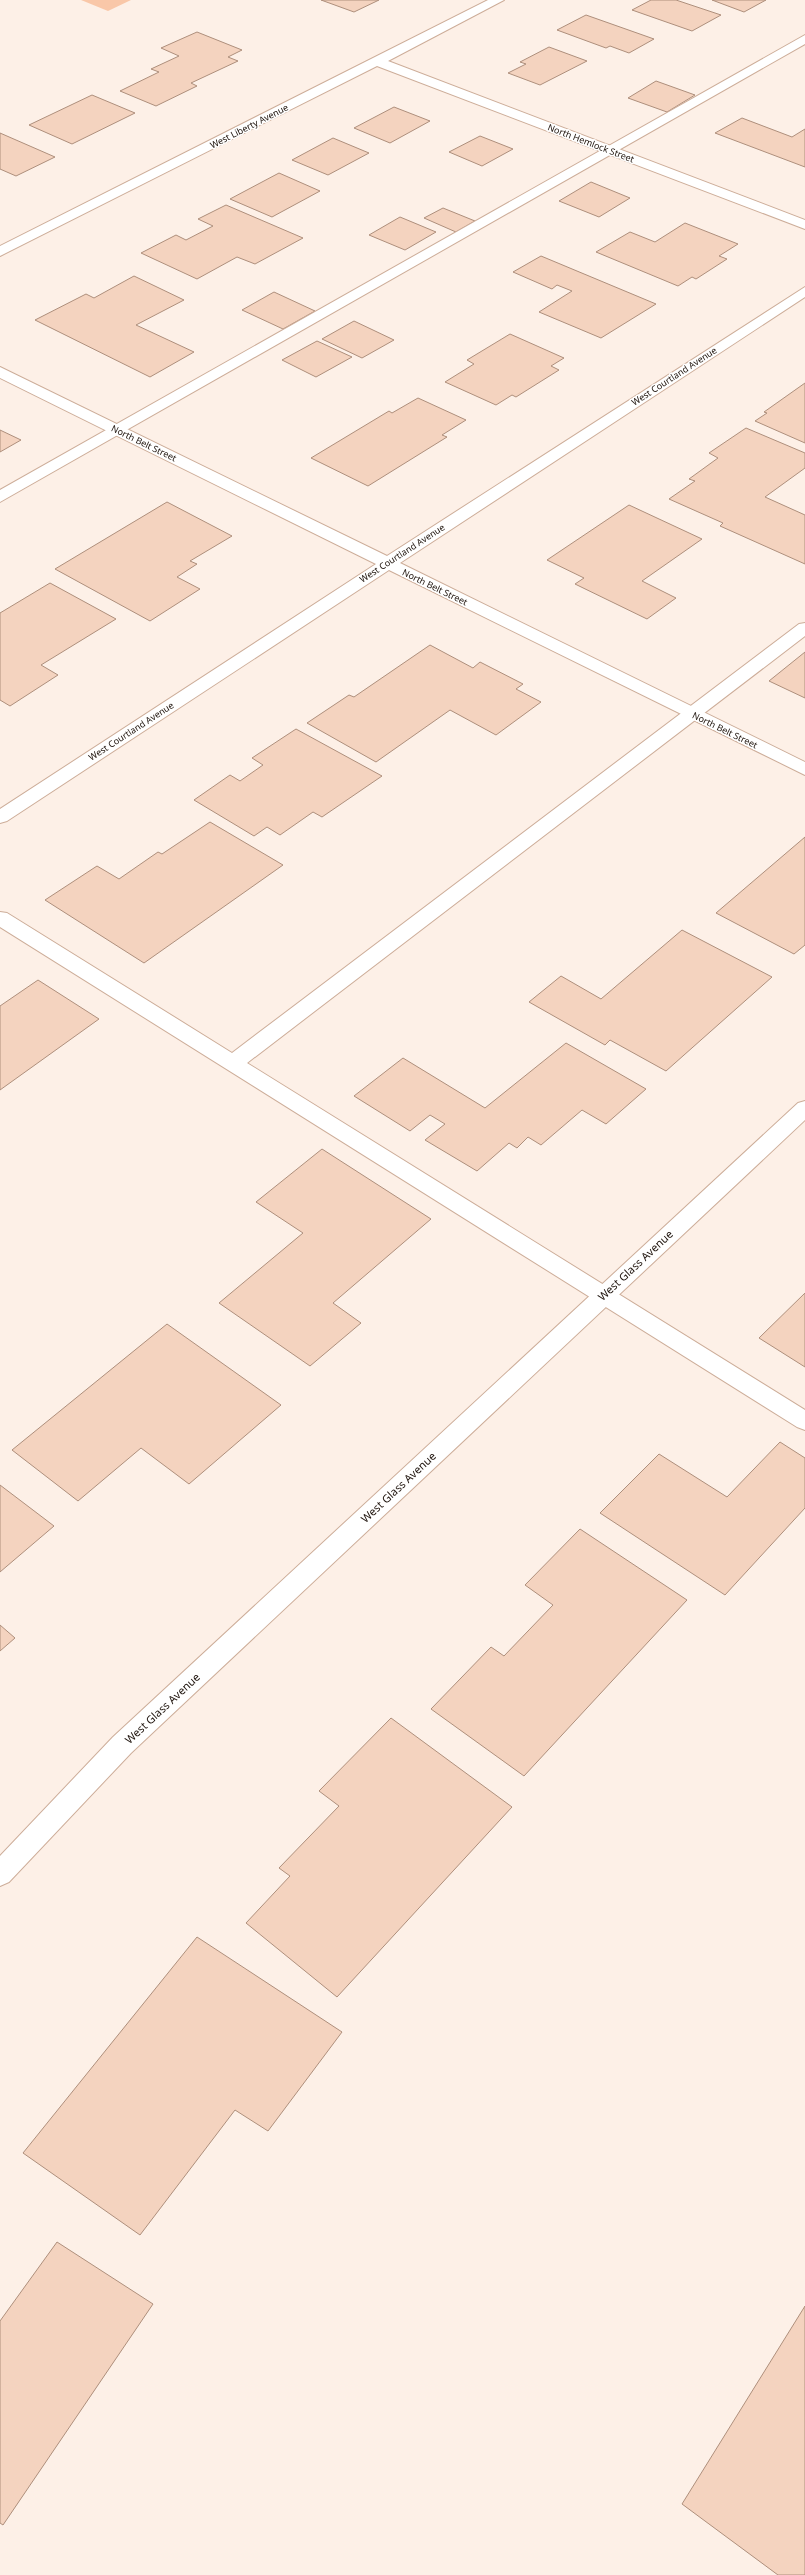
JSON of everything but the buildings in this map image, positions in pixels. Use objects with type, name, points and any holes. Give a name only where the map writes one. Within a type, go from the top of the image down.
[{"type":"street","name":"West Liberty Avenue","points":[[0,252],[498,0]]},
{"type":"street","points":[[0,497],[805,39]]},
{"type":"street","name":"North Hemlock Street","points":[[376,62],[805,225]]},
{"type":"street","name":"West Courtland Avenue","points":[[0,817],[805,291]]},
{"type":"street","name":"North Belt Street","points":[[0,372],[805,769]]},
{"type":"street","points":[[233,1063],[805,628]]},
{"type":"street","points":[[0,918],[602,1296],[805,1421]]},
{"type":"street","name":"West Glass Avenue","points":[[0,1874],[122,1745],[805,1108]]},
{"type":"shaded area","points":[[81,0],[131,0],[108,11]]}]
